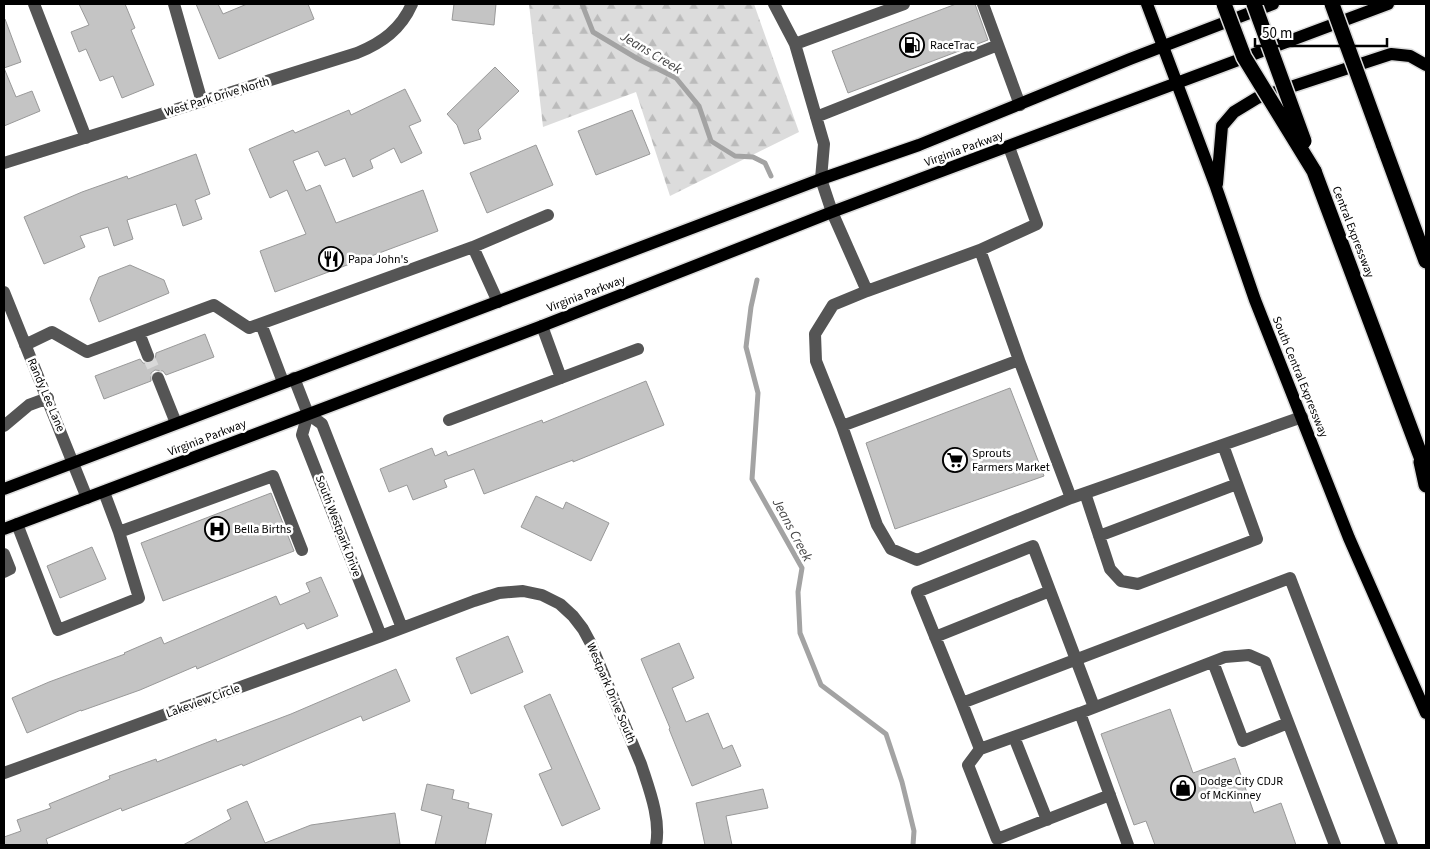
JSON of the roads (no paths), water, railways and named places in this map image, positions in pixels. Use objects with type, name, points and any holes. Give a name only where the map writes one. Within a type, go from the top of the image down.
[{"type":"highway","points":[[1224,4],[1244,57],[1314,171]]},
{"type":"highway","name":"Central Expressway","points":[[1254,4],[1314,171],[1426,470]]},
{"type":"highway","points":[[1332,4],[1426,261]]},
{"type":"highway","points":[[1418,448],[1426,485]]},
{"type":"main road","name":"South Central Expressway","points":[[1147,4],[1216,187],[1254,300],[1349,538],[1426,713]]},
{"type":"main road","name":"Virginia Parkway","points":[[4,489],[821,179],[919,145],[1163,46],[1273,4]]},
{"type":"main road","name":"Virginia Parkway","points":[[4,529],[542,326],[832,212],[1388,4]]},
{"type":"main road","points":[[1216,187],[1222,126],[1234,112],[1258,98],[1391,54],[1410,56],[1426,65]]},
{"type":"street","points":[[34,4],[86,138]]},
{"type":"street","points":[[174,4],[202,102]]},
{"type":"street","name":"West Park Drive North","points":[[4,163],[376,46],[401,23],[412,4]]},
{"type":"street","points":[[774,4],[795,44],[824,144],[821,179],[832,212],[866,291]]},
{"type":"street","points":[[795,44],[904,4]]},
{"type":"street","points":[[983,4],[1020,105]]},
{"type":"street","points":[[816,117],[998,45]]},
{"type":"street","points":[[1009,147],[1037,224],[980,250],[866,291],[833,305],[815,334],[816,361],[842,426],[877,525],[890,549],[916,560],[1071,498],[1302,417]]},
{"type":"street","points":[[25,345],[52,332],[87,352],[214,305],[248,328],[474,247],[548,215]]},
{"type":"street","points":[[474,247],[498,302]]},
{"type":"street","points":[[980,250],[1071,498]]},
{"type":"street","name":"Randy Lee Lane","points":[[4,292],[87,498]]},
{"type":"street","name":"South Westpark Drive","points":[[261,324],[308,414],[322,424],[402,628]]},
{"type":"street","points":[[542,326],[562,378]]},
{"type":"street","points":[[139,332],[148,356]]},
{"type":"street","points":[[448,420],[638,349]]},
{"type":"street","points":[[842,426],[1019,360]]},
{"type":"street","points":[[158,378],[176,423]]},
{"type":"street","points":[[4,426],[29,405],[48,398]]},
{"type":"street","name":"South Westpark Drive","points":[[308,414],[302,435],[381,636]]},
{"type":"street","points":[[1085,493],[1110,568],[1121,581],[1138,584],[1257,539],[1224,445]]},
{"type":"street","points":[[119,532],[274,476],[302,550]]},
{"type":"street","points":[[1099,536],[1238,484]]},
{"type":"street","points":[[17,524],[58,630],[138,598],[119,532],[104,492]]},
{"type":"street","points":[[980,750],[917,592],[1033,546],[1094,707]]},
{"type":"street","points":[[4,554],[10,569],[4,572]]},
{"type":"street","points":[[962,703],[1290,578],[1392,845]]},
{"type":"street","name":"Westpark Drive South","points":[[402,628],[499,593],[523,591],[542,595],[560,604],[573,616],[590,642],[641,764],[657,821],[656,845]]},
{"type":"street","points":[[935,637],[1050,592]]},
{"type":"street","name":"Lakeview Circle","points":[[4,773],[402,628]]},
{"type":"street","points":[[1110,795],[997,839],[968,765],[980,750],[1225,657],[1249,655],[1265,662],[1335,845]]},
{"type":"street","points":[[1212,662],[1243,740],[1288,723]]},
{"type":"street","points":[[1080,713],[1128,845]]},
{"type":"street","points":[[1014,737],[1047,820]]},
{"type":"waterway","name":"Jeans Creek","points":[[582,4],[593,32],[638,59],[676,78],[699,106],[711,141],[735,156],[753,157],[765,163],[771,176]]},
{"type":"waterway","name":"Jeans Creek","points":[[757,280],[751,307],[746,347],[758,393],[752,479],[802,568],[798,592],[800,633],[821,685],[886,734],[902,782],[914,831],[913,845]]},
{"type":"tunnel","points":[[148,356],[158,378]]},
{"type":"place","name":"RaceTrac","points":[[912,45]]},
{"type":"place","name":"Papa John's","points":[[331,259]]},
{"type":"place","name":"Sprouts Farmers Market","points":[[955,460]]},
{"type":"place","name":"Bella Births","points":[[217,529]]},
{"type":"place","name":"Dodge City CDJR of McKinney","points":[[1183,788]]}]
